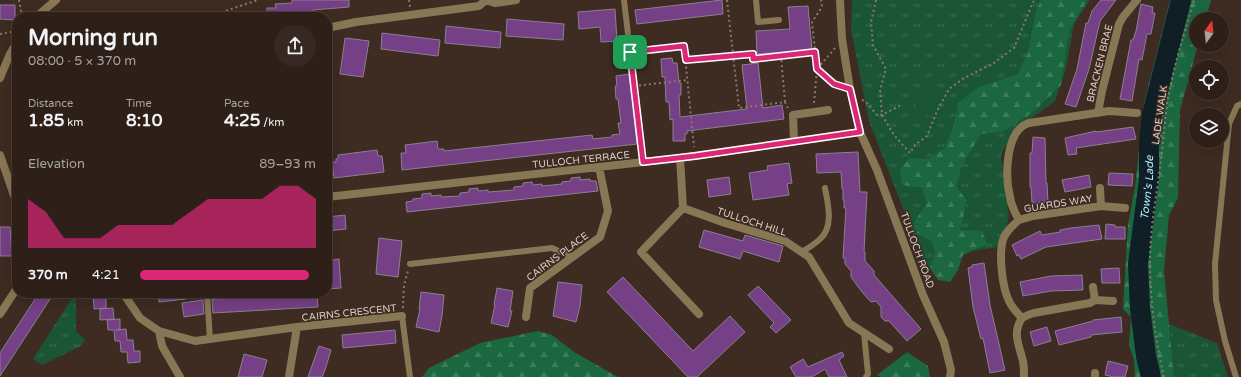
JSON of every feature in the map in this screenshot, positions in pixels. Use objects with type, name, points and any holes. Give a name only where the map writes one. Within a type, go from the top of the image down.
[{"type":"street","points":[[42,12],[56,0]]},
{"type":"street","points":[[332,27],[356,22],[479,6],[486,0],[495,3],[516,0]]},
{"type":"street","name":"TULLOCH ROAD","points":[[840,0],[842,39],[850,89],[860,132],[877,170],[923,295],[944,342],[951,370],[950,377]]},
{"type":"street","name":"BRACKEN BRAE","points":[[1098,113],[1116,32],[1123,17],[1137,0]]},
{"type":"street","points":[[0,78],[12,51]]},
{"type":"street","points":[[794,142],[793,115],[828,110]]},
{"type":"street","name":"BRACKEN BRAE","points":[[1019,220],[1010,197],[1008,175],[1008,156],[1017,130],[1029,123],[1109,111],[1137,113]]},
{"type":"street","name":"TULLOCH TERRACE","points":[[332,196],[680,158],[860,132]]},
{"type":"street","points":[[0,155],[12,190]]},
{"type":"street","points":[[680,158],[683,208],[642,252],[699,314]]},
{"type":"street","name":"CAIRNS PLACE","points":[[526,316],[530,288],[600,236],[608,211],[599,167]]},
{"type":"street","name":"GUARDS WAY","points":[[1100,188],[1101,206]]},
{"type":"street","name":"GUARDS WAY","points":[[1019,220],[1033,216],[1101,206],[1125,208]]},
{"type":"street","name":"TULLOCH HILL","points":[[683,208],[725,223],[785,241],[810,257],[849,322],[889,349]]},
{"type":"street","points":[[1019,220],[1007,232],[1002,242],[1000,254],[1007,296],[1014,310],[1022,318]]},
{"type":"street","points":[[1093,287],[1095,300]]},
{"type":"street","points":[[0,314],[12,296]]},
{"type":"street","name":"CAIRNS CRESCENT","points":[[126,298],[140,318],[159,331],[195,342],[297,327],[402,316]]},
{"type":"street","points":[[1024,377],[1023,362],[1016,335],[1022,318],[1034,313],[1090,303],[1095,300],[1113,301]]},
{"type":"street","name":"CAIRNS CRESCENT","points":[[289,377],[297,327]]},
{"type":"street","points":[[159,331],[162,346],[180,377]]},
{"type":"lane","points":[[624,0],[628,34]]},
{"type":"lane","points":[[756,0],[758,22],[779,20]]},
{"type":"lane","points":[[1236,377],[1225,341],[1216,300],[1215,264],[1229,124],[1237,106],[1241,104]]},
{"type":"lane","points":[[802,252],[821,239],[828,227],[826,188]]},
{"type":"lane","points":[[410,264],[552,248],[572,257]]},
{"type":"lane","points":[[207,298],[210,340]]},
{"type":"lane","points":[[402,316],[410,377]]},
{"type":"lane","points":[[864,333],[868,376]]},
{"type":"path","points":[[19,0],[21,12]]},
{"type":"path","points":[[222,12],[258,0]]},
{"type":"path","points":[[727,0],[739,108],[785,102]]},
{"type":"path","points":[[813,112],[817,69],[812,22],[822,7],[821,0]]},
{"type":"path","points":[[876,0],[871,22],[873,45],[886,69],[880,90],[882,115],[894,135],[910,153],[915,145],[927,136],[936,111],[949,89],[964,78],[994,63],[1014,48],[1034,0]]},
{"type":"path","name":"LADE WALK","points":[[1164,377],[1152,314],[1150,259],[1152,226],[1164,134],[1165,113],[1170,86],[1194,0]]},
{"type":"path","points":[[0,34],[12,32]]},
{"type":"path","points":[[628,34],[643,162]]},
{"type":"path","points":[[817,69],[842,39]]},
{"type":"path","points":[[630,52],[684,46],[695,156]]},
{"type":"path","points":[[686,60],[753,54],[753,59],[815,52]]},
{"type":"path","points":[[781,57],[785,102],[793,115]]},
{"type":"path","points":[[817,69],[834,84],[850,89]]},
{"type":"path","points":[[634,86],[688,80]]},
{"type":"path","points":[[852,98],[865,101],[877,115],[882,115],[901,105]]},
{"type":"path","points":[[402,316],[404,285],[410,264]]},
{"type":"green space","points":[[852,0],[1090,0],[1074,24],[1066,69],[1055,101],[1014,131],[1001,155],[1009,217],[1000,247],[962,252],[927,270],[869,121],[851,30]]},
{"type":"green space","points":[[1041,0],[1087,0],[1069,31],[1061,85],[1033,112],[1003,132],[981,134],[962,165],[956,186],[967,201],[960,230],[982,231],[987,244],[963,255],[958,270],[950,282],[938,280],[930,268],[935,252],[932,242],[917,233],[912,225],[927,203],[922,188],[902,185],[900,168],[910,158],[928,159],[945,148],[952,130],[958,103],[979,87],[1018,74],[1028,52],[1036,11]]},
{"type":"green space","points":[[1170,0],[1211,0],[1208,12],[1189,12],[1189,52],[1196,52],[1194,60],[1189,60],[1189,78],[1180,110],[1178,198],[1169,215],[1164,271],[1174,377],[1135,377],[1134,360],[1129,345],[1131,317],[1123,309],[1128,225],[1135,187],[1144,103]]},
{"type":"green space","points":[[928,83],[944,92],[931,117],[914,109]]},
{"type":"green space","points":[[72,298],[76,298],[76,331],[85,340],[81,346],[42,365],[33,359]]},
{"type":"green space","points":[[1169,324],[1217,343],[1228,377],[1174,377]]},
{"type":"green space","points":[[538,331],[552,335],[574,352],[618,377],[422,377],[429,368],[480,343]]},
{"type":"green space","points":[[907,352],[928,366],[930,377],[880,377],[877,375]]},
{"type":"building","points":[[292,0],[349,0],[349,7],[313,10],[314,12],[267,12],[267,8],[276,8],[275,4],[292,3]]},
{"type":"building","points":[[722,0],[723,14],[637,24],[635,10]]},
{"type":"building","points":[[1101,0],[1116,0],[1100,21],[1089,69],[1076,107],[1065,104],[1077,69],[1086,23],[1088,23],[1092,11]]},
{"type":"building","points":[[1141,4],[1153,7],[1152,13],[1155,13],[1151,34],[1147,34],[1142,60],[1139,59],[1132,101],[1120,99],[1131,40],[1133,40],[1136,31]]},
{"type":"building","points":[[0,5],[15,5],[15,12],[12,12],[12,20],[0,19]]},
{"type":"building","points":[[808,6],[812,50],[757,54],[756,31],[790,29],[788,7]]},
{"type":"building","points":[[615,9],[617,41],[601,42],[600,27],[579,29],[578,12]]},
{"type":"building","points":[[507,19],[564,24],[563,40],[506,36]]},
{"type":"building","points":[[446,26],[501,32],[500,48],[445,43]]},
{"type":"building","points":[[382,33],[440,40],[438,56],[381,49]]},
{"type":"building","points":[[345,38],[369,41],[363,77],[340,74]]},
{"type":"building","points":[[672,58],[673,63],[677,63],[679,83],[681,83],[681,95],[679,95],[680,117],[747,109],[742,65],[758,63],[763,108],[782,105],[784,119],[687,131],[687,134],[685,134],[685,141],[673,141],[673,119],[670,120],[669,102],[666,102],[665,77],[662,77],[661,59]]},
{"type":"building","points":[[629,74],[637,144],[402,170],[401,153],[406,153],[405,145],[437,141],[438,149],[444,149],[444,151],[592,135],[593,139],[612,137],[612,135],[620,134],[618,123],[621,123],[618,99],[616,99],[616,76]]},
{"type":"building","points":[[1133,127],[1136,139],[1076,148],[1077,154],[1068,155],[1065,138],[1096,131]]},
{"type":"building","points":[[1033,137],[1045,138],[1048,202],[1032,203],[1030,187],[1030,153],[1032,153]]},
{"type":"building","points":[[377,150],[378,156],[382,156],[384,172],[334,178],[332,162],[336,162],[338,155]]},
{"type":"building","points":[[858,152],[860,192],[867,192],[864,252],[865,261],[874,271],[874,275],[921,329],[907,341],[889,321],[885,321],[881,317],[881,307],[876,301],[871,302],[862,292],[851,277],[851,271],[845,264],[845,258],[843,258],[846,208],[844,208],[841,172],[817,173],[816,154]]},
{"type":"building","points":[[789,163],[792,183],[787,184],[789,195],[753,200],[749,173],[768,170],[767,166]]},
{"type":"building","points":[[1109,173],[1133,174],[1132,186],[1108,185]]},
{"type":"building","points":[[1089,175],[1091,187],[1065,192],[1062,180]]},
{"type":"building","points":[[580,177],[580,180],[590,179],[590,181],[596,181],[598,191],[407,212],[406,202],[413,201],[413,199],[422,198],[422,194],[431,193],[431,196],[441,195],[441,197],[460,196],[460,193],[469,192],[469,189],[478,188],[478,191],[488,190],[488,192],[514,190],[514,187],[523,186],[523,183],[532,182],[533,185],[542,184],[542,186],[562,184],[562,182],[571,181],[571,178]]},
{"type":"building","points":[[729,177],[731,194],[709,197],[707,180]]},
{"type":"building","points":[[345,215],[346,229],[332,230],[332,216]]},
{"type":"building","points":[[1106,224],[1115,225],[1115,227],[1125,227],[1125,239],[1105,239]]},
{"type":"building","points":[[1099,225],[1102,239],[1046,247],[1021,259],[1019,255],[1017,256],[1012,245],[1040,231],[1042,235],[1060,232],[1060,230],[1071,228]]},
{"type":"building","points":[[0,227],[10,227],[12,256],[0,256]]},
{"type":"building","points":[[704,230],[743,241],[745,235],[783,246],[779,262],[743,251],[740,259],[699,247]]},
{"type":"building","points":[[379,238],[402,241],[398,277],[376,274]]},
{"type":"building","points":[[339,259],[341,288],[332,289],[332,260]]},
{"type":"building","points":[[984,263],[990,305],[1005,370],[990,373],[983,338],[981,339],[973,307],[968,268],[972,267],[972,265]]},
{"type":"building","points":[[1119,268],[1120,283],[1102,283],[1101,269]]},
{"type":"building","points":[[1082,275],[1083,290],[1051,291],[1023,296],[1020,282],[1051,276]]},
{"type":"building","points":[[623,277],[693,351],[730,316],[745,332],[697,377],[688,377],[607,292]]},
{"type":"building","points":[[558,282],[582,285],[580,306],[576,322],[553,316]]},
{"type":"building","points":[[758,286],[791,320],[776,333],[770,327],[774,323],[748,295]]},
{"type":"building","points":[[497,288],[513,291],[510,311],[512,311],[508,327],[491,323]]},
{"type":"building","points":[[421,292],[444,295],[439,332],[416,327],[420,309]]},
{"type":"building","points":[[36,298],[51,298],[0,376],[0,353]]},
{"type":"building","points":[[93,298],[106,298],[106,308],[94,309]]},
{"type":"building","points":[[159,298],[186,299],[159,302]]},
{"type":"building","points":[[317,298],[318,307],[213,313],[212,299]]},
{"type":"building","points":[[203,300],[204,314],[184,317],[182,303]]},
{"type":"building","points":[[113,308],[114,319],[100,320],[100,309]]},
{"type":"building","points":[[1121,317],[1122,332],[1091,335],[1091,337],[1059,345],[1055,331],[1093,320]]},
{"type":"building","points":[[120,319],[120,329],[116,330],[126,329],[127,340],[133,340],[134,351],[140,351],[140,362],[128,363],[127,352],[121,352],[120,341],[115,341],[114,330],[108,330],[107,320]]},
{"type":"building","points":[[1047,327],[1051,341],[1034,346],[1030,332]]},
{"type":"building","points":[[395,330],[396,343],[343,348],[342,335]]},
{"type":"building","points":[[319,346],[331,350],[325,370],[322,377],[308,377]]},
{"type":"building","points":[[842,352],[844,356],[839,360],[847,377],[829,377],[825,369],[812,377],[796,377],[790,367],[803,359],[808,367]]},
{"type":"building","points":[[244,354],[267,360],[262,377],[238,377]]},
{"type":"building","points":[[1108,361],[1128,366],[1125,377],[1105,375]]},
{"type":"waterway","name":"Town's Lade","points":[[1151,377],[1146,356],[1140,308],[1138,264],[1149,179],[1149,143],[1152,115],[1181,0]]},
{"type":"route","points":[[684,46],[686,60],[753,54],[753,59],[815,52],[817,69],[834,84],[850,89],[860,132],[643,162],[630,52],[684,46]]}]
